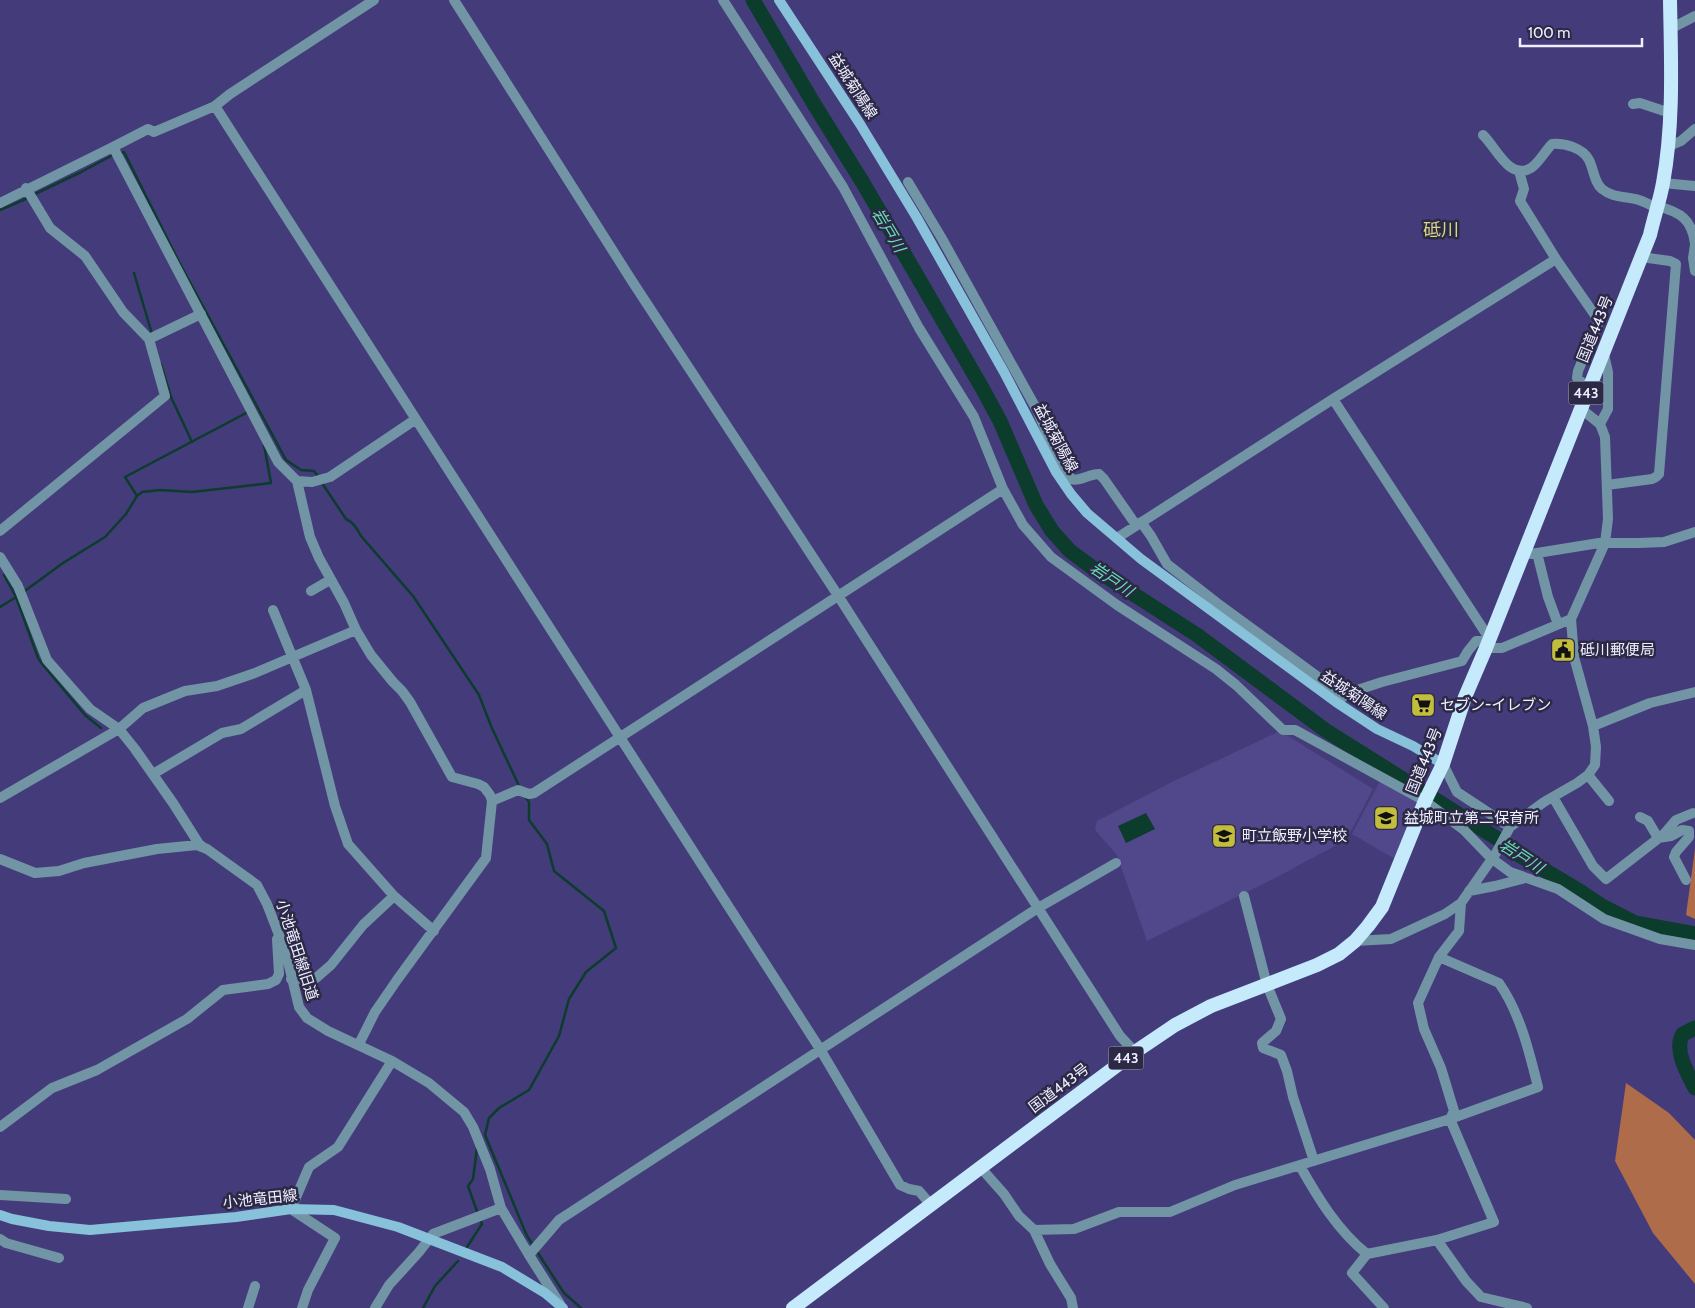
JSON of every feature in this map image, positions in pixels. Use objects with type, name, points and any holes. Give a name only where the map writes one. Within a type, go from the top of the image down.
[{"type":"highway","name":"国道443号","points":[[793,1308],[1134,1052],[1175,1025],[1211,1006],[1317,965],[1339,954],[1355,941],[1382,907],[1440,769],[1465,697],[1488,642],[1530,553],[1580,408],[1650,235],[1663,182],[1670,113],[1670,0]]},
{"type":"main road","name":"益城菊陽線","points":[[779,0],[860,124],[917,218],[1004,372],[1056,472],[1070,494],[1086,513],[1141,559],[1340,699],[1377,729],[1413,746],[1440,769]]},
{"type":"main road","name":"小池竜田線","points":[[0,1215],[48,1226],[90,1230],[236,1217],[291,1209],[334,1210],[398,1227],[502,1267],[545,1293],[562,1307]]},
{"type":"street","points":[[0,203],[26,188],[113,147],[148,128],[154,132],[215,106],[374,0]]},
{"type":"street","points":[[454,0],[632,281],[837,594],[1120,1036],[1134,1052]]},
{"type":"street","points":[[723,0],[843,187],[919,328],[974,417],[1003,489],[1023,525],[1051,557],[1117,605],[1216,669],[1236,685],[1283,730],[1295,730],[1425,801],[1494,855],[1510,872],[1558,889],[1604,919],[1660,939],[1695,945]]},
{"type":"street","points":[[1670,29],[1695,16]]},
{"type":"street","points":[[1633,104],[1640,103],[1670,113]]},
{"type":"street","points":[[215,106],[820,1049],[900,1185],[909,1189],[920,1190],[931,1204]]},
{"type":"street","points":[[1667,147],[1681,141],[1695,129]]},
{"type":"street","points":[[1483,135],[1491,142],[1506,165],[1519,171],[1531,168],[1552,144],[1566,145],[1580,151],[1589,159],[1597,183],[1602,189],[1618,197],[1636,199],[1678,214],[1690,226],[1694,231],[1695,245],[1693,258],[1695,271]]},
{"type":"street","points":[[113,147],[278,462],[297,481],[310,537],[356,630],[371,655],[410,702],[452,777],[478,784],[484,788],[492,801],[486,858],[375,1012],[359,1044]]},
{"type":"street","points":[[1519,171],[1524,188],[1520,201],[1556,259],[1599,321],[1578,371],[1577,378],[1588,388]]},
{"type":"street","points":[[908,182],[941,237],[1037,410],[1050,441],[1070,479],[1075,480],[1091,474],[1098,474],[1139,524],[1152,536],[1167,564],[1340,699],[1382,682],[1456,664],[1462,661],[1468,650],[1476,642],[1488,642],[1502,648],[1571,619]]},
{"type":"street","points":[[1663,182],[1695,186]]},
{"type":"street","points":[[0,531],[165,396],[149,339],[123,312],[85,256],[50,228],[26,188]]},
{"type":"street","points":[[1607,485],[1652,479],[1659,474],[1676,264],[1670,261],[1641,257]]},
{"type":"street","points":[[1117,538],[1332,398],[1556,259]]},
{"type":"street","points":[[149,339],[201,314]]},
{"type":"street","points":[[1600,424],[1608,409],[1608,372],[1603,350]]},
{"type":"street","points":[[1332,398],[1488,642]]},
{"type":"street","points":[[1355,941],[1391,938],[1445,914],[1461,903],[1494,855],[1510,827],[1588,775],[1595,765],[1596,748],[1593,726],[1574,657],[1571,619],[1605,543],[1608,519],[1605,437],[1600,424],[1580,408]]},
{"type":"street","points":[[297,481],[312,482],[330,477],[416,419]]},
{"type":"street","points":[[492,801],[518,790],[529,794],[534,792],[837,594],[1003,489]]},
{"type":"street","points":[[1558,624],[1530,553],[1605,543],[1664,542],[1695,532]]},
{"type":"street","points":[[0,558],[18,586],[47,660],[90,709],[119,729],[153,774],[199,844],[207,849]]},
{"type":"street","points":[[311,591],[330,580]]},
{"type":"street","points":[[274,610],[306,690],[334,806],[348,844],[394,896],[434,931]]},
{"type":"street","points":[[0,798],[119,729],[143,708],[185,691],[217,686],[240,678],[356,630]]},
{"type":"street","points":[[153,774],[222,734],[241,729],[306,690]]},
{"type":"street","points":[[1593,726],[1650,703],[1695,692]]},
{"type":"street","points":[[1440,769],[1457,792],[1510,827]]},
{"type":"street","points":[[1588,775],[1609,801]]},
{"type":"street","points":[[1553,797],[1593,866],[1606,879],[1658,838],[1676,820],[1693,813]]},
{"type":"street","points":[[1640,817],[1648,821],[1658,838]]},
{"type":"street","points":[[1658,838],[1671,836],[1682,830],[1689,831],[1689,837],[1674,857],[1686,880]]},
{"type":"street","name":"小池竜田線旧道","points":[[0,859],[34,873],[60,871],[84,863],[158,849],[197,845],[207,849],[257,885],[286,953],[299,1007],[307,1018],[328,1031],[359,1044],[429,1083],[464,1112],[473,1127],[490,1169],[502,1208],[533,1250],[562,1307]]},
{"type":"street","points":[[533,1250],[559,1220],[1038,908],[1116,863]]},
{"type":"street","points":[[1469,891],[1525,878]]},
{"type":"street","points":[[291,979],[316,978],[331,965],[363,925],[394,896]]},
{"type":"street","points":[[1244,896],[1267,985],[1281,1019],[1276,1031],[1262,1043],[1262,1048],[1281,1055],[1314,1161]]},
{"type":"street","points":[[1384,1308],[1352,1273],[1367,1254],[1437,1240],[1494,1222],[1450,1119],[1454,1110],[1441,1068],[1424,1029],[1418,1003],[1439,956],[1459,931],[1461,903]]},
{"type":"street","points":[[0,1127],[52,1088],[97,1070],[187,1019],[223,990],[268,984],[276,980],[279,974],[276,926]]},
{"type":"street","points":[[1034,1230],[1074,1229],[1118,1212],[1170,1212],[1235,1185],[1450,1119],[1538,1087],[1526,1039],[1499,983],[1439,956]]},
{"type":"street","points":[[302,1308],[308,1290],[335,1238],[291,1209],[309,1166],[338,1147],[392,1061]]},
{"type":"street","points":[[1300,1166],[1320,1201],[1355,1245],[1367,1254]]},
{"type":"street","points":[[981,1168],[1004,1194],[1019,1216],[1034,1230],[1050,1264],[1071,1298],[1073,1308]]},
{"type":"street","points":[[0,1195],[66,1199]]},
{"type":"street","points":[[376,1308],[389,1285],[434,1234],[502,1208]]},
{"type":"street","points":[[0,1239],[6,1243],[59,1258]]},
{"type":"street","points":[[1437,1240],[1466,1281],[1481,1297],[1527,1308]]},
{"type":"street","points":[[248,1308],[255,1286]]},
{"type":"shaded area","name":"町立飯野小学校","points":[[1280,731],[1373,789],[1353,827],[1344,841],[1275,878],[1147,941],[1117,855],[1095,830],[1097,821],[1172,782]]},
{"type":"shaded area","name":"益城町立第二保育所","points":[[1380,781],[1418,801],[1395,859],[1352,834]]},
{"type":"shaded area","points":[[1146,813],[1155,829],[1126,843],[1118,826]]},
{"type":"shaded area","points":[[1695,849],[1695,919],[1686,915]]},
{"type":"shaded area","points":[[1626,1083],[1669,1113],[1695,1140],[1695,1284],[1653,1233],[1615,1161]]},
{"type":"waterway","name":"岩戸川","points":[[753,0],[863,183],[981,386],[1000,421],[1036,505],[1052,531],[1070,551],[1197,635],[1325,730],[1602,906],[1635,923],[1695,934]]},
{"type":"waterway","points":[[121,153],[124,152],[179,262],[286,460],[301,470],[314,471],[318,476]]},
{"type":"waterway","points":[[33,195],[113,155]]},
{"type":"waterway","points":[[0,210],[28,198]]},
{"type":"waterway","points":[[134,273],[152,334]]},
{"type":"waterway","points":[[161,364],[171,397],[192,442]]},
{"type":"waterway","points":[[137,496],[125,477],[248,412]]},
{"type":"waterway","points":[[22,593],[63,563],[105,537],[126,514],[137,496],[142,492],[160,490],[192,492],[271,483],[264,445]]},
{"type":"waterway","points":[[322,483],[346,519],[355,526],[361,536],[413,596],[479,695],[491,726],[520,788]]},
{"type":"waterway","points":[[4,575],[16,597],[38,658],[85,715],[101,728]]},
{"type":"waterway","points":[[0,607],[18,596]]},
{"type":"waterway","points":[[524,795],[529,802],[529,820],[547,844],[554,871],[604,911],[616,948],[586,972],[569,999],[559,1036],[529,1090],[499,1108],[489,1118],[485,1135],[527,1236],[533,1245]]},
{"type":"waterway","name":"岩戸川","points":[[1695,1028],[1683,1034],[1680,1040],[1683,1061],[1695,1088]]},
{"type":"waterway","points":[[477,1148],[473,1179],[468,1186],[478,1214]]},
{"type":"waterway","points":[[467,1247],[482,1224],[480,1219]]},
{"type":"waterway","points":[[536,1250],[564,1293],[581,1308]]},
{"type":"waterway","points":[[423,1308],[435,1286],[458,1261]]},
{"type":"place","name":"砥川郵便局","points":[[1563,650]]},
{"type":"place","name":"セブン-イレブン","points":[[1423,705]]},
{"type":"place","name":"益城町立第二保育所","points":[[1386,818]]},
{"type":"place","name":"町立飯野小学校","points":[[1224,836]]},
{"type":"district","name":"砥川","points":[[1441,230]]}]
